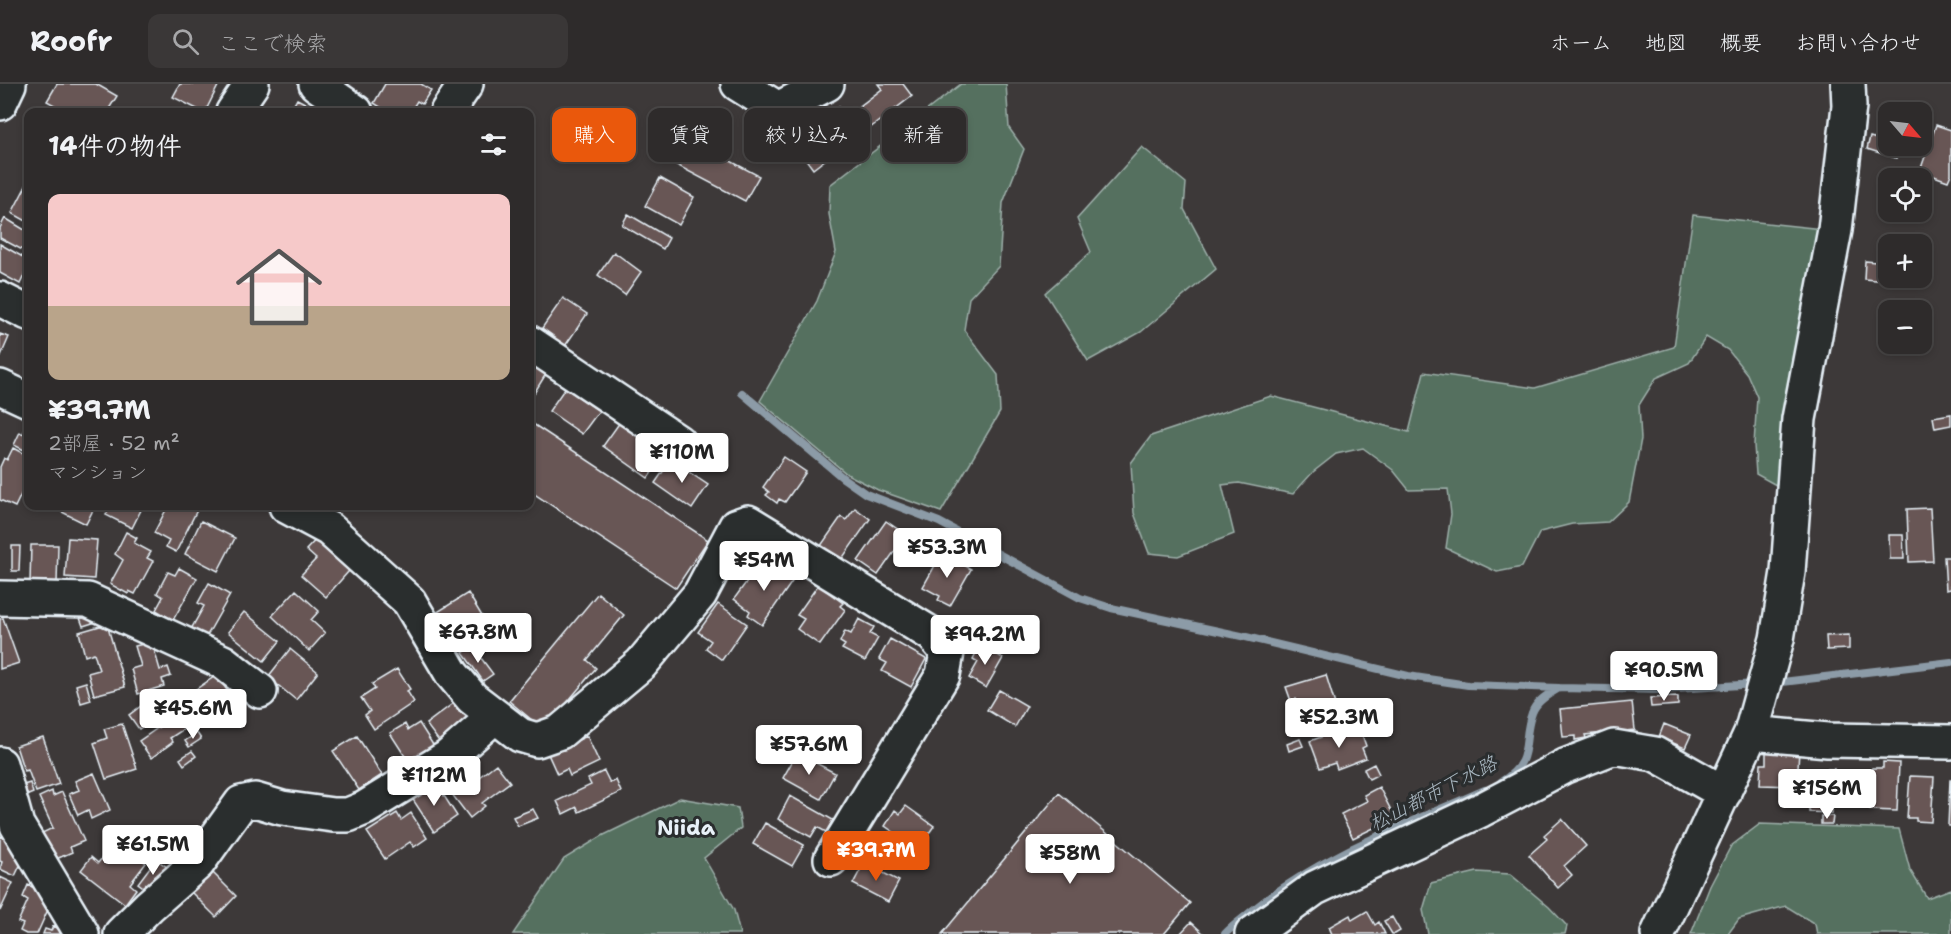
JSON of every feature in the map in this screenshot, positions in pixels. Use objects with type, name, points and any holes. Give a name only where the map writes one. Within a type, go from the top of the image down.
[{"type":"street","points":[[0,103],[9,84]]},
{"type":"street","points":[[236,108],[252,84]]},
{"type":"street","points":[[316,84],[350,108]]},
{"type":"street","points":[[450,108],[466,84]]},
{"type":"street","points":[[738,84],[778,110],[826,84]]},
{"type":"street","points":[[1658,934],[1751,733],[1777,639],[1788,572],[1799,419],[1835,230],[1849,106],[1848,84]]},
{"type":"street","points":[[0,299],[24,311]]},
{"type":"street","points":[[534,346],[678,442]]},
{"type":"street","points":[[0,387],[24,398]]},
{"type":"street","points":[[293,510],[328,529],[410,601],[452,674],[472,698],[520,735],[537,740],[560,732],[641,664],[700,594],[736,526],[748,522],[933,635],[947,652],[943,675],[831,859]]},
{"type":"street","points":[[0,598],[88,600],[224,662],[260,691]]},
{"type":"street","points":[[121,934],[198,863],[241,803],[255,800],[282,808],[348,815],[365,808],[448,757],[495,716]]},
{"type":"street","points":[[1751,733],[1828,740],[1951,742]]},
{"type":"street","points":[[1252,934],[1315,888],[1481,810],[1564,766],[1614,747],[1655,754],[1724,793]]},
{"type":"street","points":[[2,779],[18,825],[82,934]]},
{"type":"green space","points":[[961,84],[1006,84],[1009,128],[1024,149],[1003,203],[999,266],[969,298],[964,330],[998,375],[1000,412],[941,512],[878,490],[847,474],[760,401],[817,301],[836,252],[829,214],[830,185],[860,162],[870,162],[870,154],[882,145],[882,162],[966,162],[966,108],[930,108]]},
{"type":"green space","points":[[1142,147],[1186,183],[1184,209],[1216,269],[1141,332],[1088,361],[1045,293],[1091,252],[1077,219]]},
{"type":"green space","points":[[1693,215],[1822,229],[1785,478],[1776,485],[1756,474],[1754,445],[1757,397],[1747,374],[1728,350],[1706,337],[1689,363],[1656,378],[1639,405],[1641,439],[1629,502],[1608,522],[1572,524],[1540,532],[1522,567],[1497,572],[1446,548],[1451,514],[1448,489],[1409,490],[1393,470],[1363,448],[1336,454],[1313,472],[1293,494],[1239,483],[1222,485],[1234,534],[1178,556],[1149,553],[1134,513],[1131,463],[1151,436],[1271,396],[1409,432],[1424,372],[1535,388],[1674,347]]},
{"type":"green space","points":[[680,798],[738,808],[741,828],[704,858],[734,910],[740,934],[513,934],[564,859],[602,836]]},
{"type":"green space","points":[[1760,824],[1899,829],[1910,870],[1927,898],[1951,889],[1951,934],[1817,934],[1815,924],[1786,906],[1739,919],[1728,934],[1691,934],[1710,886],[1731,846]]},
{"type":"green space","points":[[1477,872],[1510,874],[1549,907],[1567,926],[1565,934],[1428,934],[1423,910],[1431,883]]},
{"type":"building","points":[[57,84],[96,84],[117,96],[110,108],[60,108],[47,101]]},
{"type":"building","points":[[180,84],[219,84],[207,108],[195,108],[173,97]]},
{"type":"building","points":[[385,84],[421,84],[431,90],[422,104],[417,101],[413,108],[382,108],[374,103]]},
{"type":"building","points":[[878,84],[903,84],[912,96],[896,108],[882,108],[882,119],[870,128],[870,108],[857,108],[882,89]]},
{"type":"building","points":[[297,99],[314,108],[292,108]]},
{"type":"building","points":[[1936,125],[1951,130],[1951,174],[1948,181],[1932,175],[1932,168],[1921,168],[1925,156],[1932,156],[1932,136]]},
{"type":"building","points":[[1878,136],[1878,152],[1867,149],[1870,137],[1877,139]]},
{"type":"building","points":[[671,162],[732,162],[759,176],[745,201]]},
{"type":"building","points":[[808,162],[822,162],[813,169]]},
{"type":"building","points":[[660,178],[694,197],[679,225],[645,206]]},
{"type":"building","points":[[24,190],[24,220],[12,213]]},
{"type":"building","points":[[628,214],[669,238],[663,249],[622,225]]},
{"type":"building","points":[[5,218],[24,230],[24,251],[0,238],[0,228]]},
{"type":"building","points":[[0,244],[24,258],[24,276],[20,284],[0,273]]},
{"type":"building","points":[[614,252],[641,272],[625,295],[598,275]]},
{"type":"building","points":[[1865,261],[1878,262],[1878,280],[1864,279]]},
{"type":"building","points":[[563,298],[587,314],[563,349],[550,340],[553,336],[542,328]]},
{"type":"building","points":[[0,334],[9,337],[0,358]]},
{"type":"building","points":[[534,366],[546,374],[534,393]]},
{"type":"building","points":[[565,388],[599,411],[582,434],[549,411]]},
{"type":"building","points":[[1951,414],[1951,425],[1935,428],[1933,417]]},
{"type":"building","points":[[620,422],[665,454],[648,478],[603,446]]},
{"type":"building","points":[[534,425],[708,540],[676,588],[534,494]]},
{"type":"building","points":[[20,432],[23,434],[24,432],[24,450],[14,445]]},
{"type":"building","points":[[13,448],[24,454],[24,488],[15,507],[0,500],[0,467],[4,458],[7,460]]},
{"type":"building","points":[[784,457],[806,472],[785,502],[779,499],[777,503],[766,495],[769,492],[763,487]]},
{"type":"building","points":[[671,460],[708,485],[692,509],[655,483]]},
{"type":"building","points":[[855,508],[870,519],[839,563],[820,547],[841,517],[846,520]]},
{"type":"building","points":[[1930,508],[1933,561],[1909,562],[1907,509]]},
{"type":"building","points":[[58,510],[93,510],[86,524]]},
{"type":"building","points":[[109,510],[141,510],[132,528],[106,515]]},
{"type":"building","points":[[166,510],[197,510],[176,552],[166,547],[169,541],[154,533]]},
{"type":"building","points":[[201,521],[235,538],[218,571],[185,554]]},
{"type":"building","points":[[886,521],[906,535],[878,575],[858,561]]},
{"type":"building","points":[[126,532],[137,538],[134,543],[151,552],[147,558],[153,561],[135,594],[129,591],[128,594],[110,584],[123,560],[115,554]]},
{"type":"building","points":[[323,532],[356,563],[326,597],[301,575],[316,559],[306,550]]},
{"type":"building","points":[[1889,535],[1903,535],[1904,559],[1890,559]]},
{"type":"building","points":[[68,538],[97,540],[94,579],[65,577]]},
{"type":"building","points":[[31,545],[58,545],[57,584],[30,583]]},
{"type":"building","points":[[12,546],[20,546],[19,571],[12,571]]},
{"type":"building","points":[[942,553],[971,569],[950,606],[938,600],[940,596],[923,587]]},
{"type":"building","points":[[1944,557],[1951,557],[1951,589],[1946,590]]},
{"type":"building","points":[[758,566],[774,577],[782,566],[796,576],[762,625],[748,615],[750,611],[734,599]]},
{"type":"building","points":[[179,568],[197,578],[173,620],[156,610],[163,597],[157,593],[168,572],[175,575]]},
{"type":"building","points":[[209,583],[230,595],[205,639],[190,631],[204,606],[198,603]]},
{"type":"building","points":[[818,585],[843,603],[840,606],[845,610],[820,645],[797,629],[804,619],[797,615]]},
{"type":"building","points":[[296,590],[319,611],[311,620],[325,633],[309,651],[272,616]]},
{"type":"building","points":[[468,593],[488,626],[457,646],[436,613]]},
{"type":"building","points":[[598,593],[624,615],[587,660],[596,668],[544,730],[509,701]]},
{"type":"building","points":[[718,604],[747,624],[722,660],[706,648],[711,641],[698,632]]},
{"type":"building","points":[[244,612],[280,641],[264,661],[228,632]]},
{"type":"building","points":[[94,614],[96,622],[83,626],[80,618]]},
{"type":"building","points":[[3,618],[19,663],[0,669],[0,619]]},
{"type":"building","points":[[859,619],[874,627],[870,634],[878,638],[865,661],[842,649],[845,645],[840,642],[845,631],[851,634]]},
{"type":"building","points":[[107,624],[125,687],[94,695],[88,673],[99,670],[94,653],[85,656],[79,632]]},
{"type":"building","points":[[1849,635],[1849,649],[1827,650],[1826,636]]},
{"type":"building","points":[[890,639],[926,659],[911,687],[882,671],[887,663],[879,659]]},
{"type":"building","points":[[152,642],[160,670],[168,667],[171,676],[162,679],[164,686],[138,694],[131,669],[141,666],[135,646]]},
{"type":"building","points":[[980,645],[1003,658],[986,688],[969,678],[978,662],[973,659]]},
{"type":"building","points":[[472,646],[493,674],[483,681],[463,653]]},
{"type":"building","points":[[290,649],[318,672],[296,700],[268,677]]},
{"type":"building","points":[[397,669],[410,689],[407,691],[414,702],[374,729],[365,715],[370,711],[361,698],[375,689],[372,684]]},
{"type":"building","points":[[217,675],[230,695],[200,716],[186,696]]},
{"type":"building","points":[[1326,675],[1337,711],[1303,721],[1296,699],[1291,701],[1286,687]]},
{"type":"building","points":[[86,682],[91,700],[81,703],[76,685]]},
{"type":"building","points":[[999,690],[1027,706],[1015,727],[987,710]]},
{"type":"building","points":[[157,694],[168,709],[139,729],[129,715]]},
{"type":"building","points":[[1678,697],[1678,705],[1651,707],[1650,698]]},
{"type":"building","points":[[459,699],[474,719],[441,744],[426,724]]},
{"type":"building","points":[[1632,702],[1635,730],[1585,735],[1586,738],[1575,740],[1575,736],[1563,737],[1560,709]]},
{"type":"building","points":[[181,712],[190,725],[170,738],[173,742],[151,758],[139,741]]},
{"type":"building","points":[[419,723],[435,748],[410,764],[390,733],[405,724],[408,730]]},
{"type":"building","points":[[122,724],[137,769],[106,779],[94,743],[107,738],[104,729]]},
{"type":"building","points":[[1664,724],[1691,735],[1685,748],[1659,737]]},
{"type":"building","points":[[1360,729],[1366,746],[1362,748],[1366,758],[1337,769],[1335,763],[1320,768],[1310,741],[1335,732],[1337,738]]},
{"type":"building","points":[[197,733],[201,739],[189,747],[185,741]]},
{"type":"building","points":[[357,736],[382,775],[359,790],[333,751]]},
{"type":"building","points":[[587,736],[599,762],[570,776],[567,769],[557,774],[548,754]]},
{"type":"building","points":[[43,737],[59,784],[36,792],[28,770],[24,771],[16,746]]},
{"type":"building","points":[[1300,739],[1303,746],[1289,751],[1287,744]]},
{"type":"building","points":[[1766,749],[1799,750],[1797,786],[1760,785],[1761,764],[1766,764]]},
{"type":"building","points":[[192,751],[196,756],[184,765],[180,759]]},
{"type":"building","points":[[797,753],[835,773],[821,799],[783,778]]},
{"type":"building","points":[[467,762],[479,777],[496,764],[510,782],[482,803],[485,806],[470,818],[442,781]]},
{"type":"building","points":[[1883,762],[1899,763],[1897,811],[1870,810],[1872,768],[1883,768]]},
{"type":"building","points":[[1374,764],[1379,774],[1369,779],[1364,769]]},
{"type":"building","points":[[1822,769],[1834,769],[1832,813],[1809,812],[1809,803],[1806,803],[1807,772],[1822,772]]},
{"type":"building","points":[[604,771],[610,783],[616,780],[621,792],[579,812],[577,807],[563,814],[557,801],[591,785],[588,779]]},
{"type":"building","points":[[94,773],[110,810],[91,819],[88,810],[78,815],[69,794],[79,790],[75,781]]},
{"type":"building","points":[[1910,776],[1934,777],[1931,822],[1907,818]]},
{"type":"building","points":[[1950,780],[1951,826],[1948,826]]},
{"type":"building","points":[[30,783],[33,793],[21,798],[17,787]]},
{"type":"building","points":[[425,784],[431,793],[439,788],[457,816],[434,832],[410,795]]},
{"type":"building","points":[[1379,787],[1396,820],[1387,824],[1386,822],[1353,838],[1341,814],[1367,801],[1364,795]]},
{"type":"building","points":[[52,791],[53,796],[62,792],[84,841],[70,847],[72,852],[54,860],[42,833],[53,828],[39,797]]},
{"type":"building","points":[[1059,793],[1190,903],[1164,934],[942,934]]},
{"type":"building","points":[[790,796],[833,820],[826,832],[817,827],[811,837],[778,819]]},
{"type":"building","points":[[906,806],[934,826],[918,849],[885,826],[895,810],[900,814]]},
{"type":"building","points":[[533,809],[538,818],[518,826],[513,817]]},
{"type":"building","points":[[397,813],[401,820],[411,813],[427,838],[414,847],[410,842],[385,859],[367,832]]},
{"type":"building","points":[[1821,816],[1833,816],[1832,824],[1821,824]]},
{"type":"building","points":[[1562,819],[1586,846],[1564,866],[1572,875],[1558,888],[1529,855],[1547,839],[1544,835]]},
{"type":"building","points":[[765,823],[804,845],[792,866],[753,844]]},
{"type":"building","points":[[0,836],[24,847],[24,857],[15,876],[0,869],[2,862],[0,861]]},
{"type":"building","points":[[125,847],[146,863],[130,884],[136,889],[125,904],[81,870],[91,857],[98,863],[110,848],[120,855]]},
{"type":"building","points":[[156,859],[168,868],[150,892],[138,883]]},
{"type":"building","points":[[864,863],[899,881],[888,902],[853,884]]},
{"type":"building","points":[[208,868],[236,896],[216,917],[188,889]]},
{"type":"building","points":[[0,877],[13,883],[0,911]]},
{"type":"building","points":[[28,885],[47,894],[43,902],[50,905],[37,934],[26,934],[20,931],[23,924],[18,922],[28,900],[23,897]]},
{"type":"building","points":[[1367,911],[1375,925],[1379,922],[1385,934],[1332,934],[1329,927],[1350,915],[1352,920]]},
{"type":"building","points":[[1392,917],[1400,931],[1395,934],[1392,934],[1384,921]]},
{"type":"building","points":[[1191,922],[1204,934],[1180,934]]},
{"type":"building","points":[[53,926],[69,933],[43,934],[45,929],[51,931]]},
{"type":"waterway","points":[[742,393],[843,478],[866,494],[939,522],[1080,598],[1111,608],[1246,637],[1408,676],[1468,685],[1559,688]]},
{"type":"waterway","name":"松山都市下水路","points":[[1774,683],[1951,662]]},
{"type":"waterway","name":"松山都市下水路","points":[[1501,782],[1512,774],[1523,759],[1529,723],[1536,705],[1559,688],[1661,690],[1756,684]]},
{"type":"waterway","name":"松山都市下水路","points":[[1225,934],[1279,890],[1306,873],[1364,842],[1485,790]]},
{"type":"district","name":"Niida","points":[[686,828]]}]
